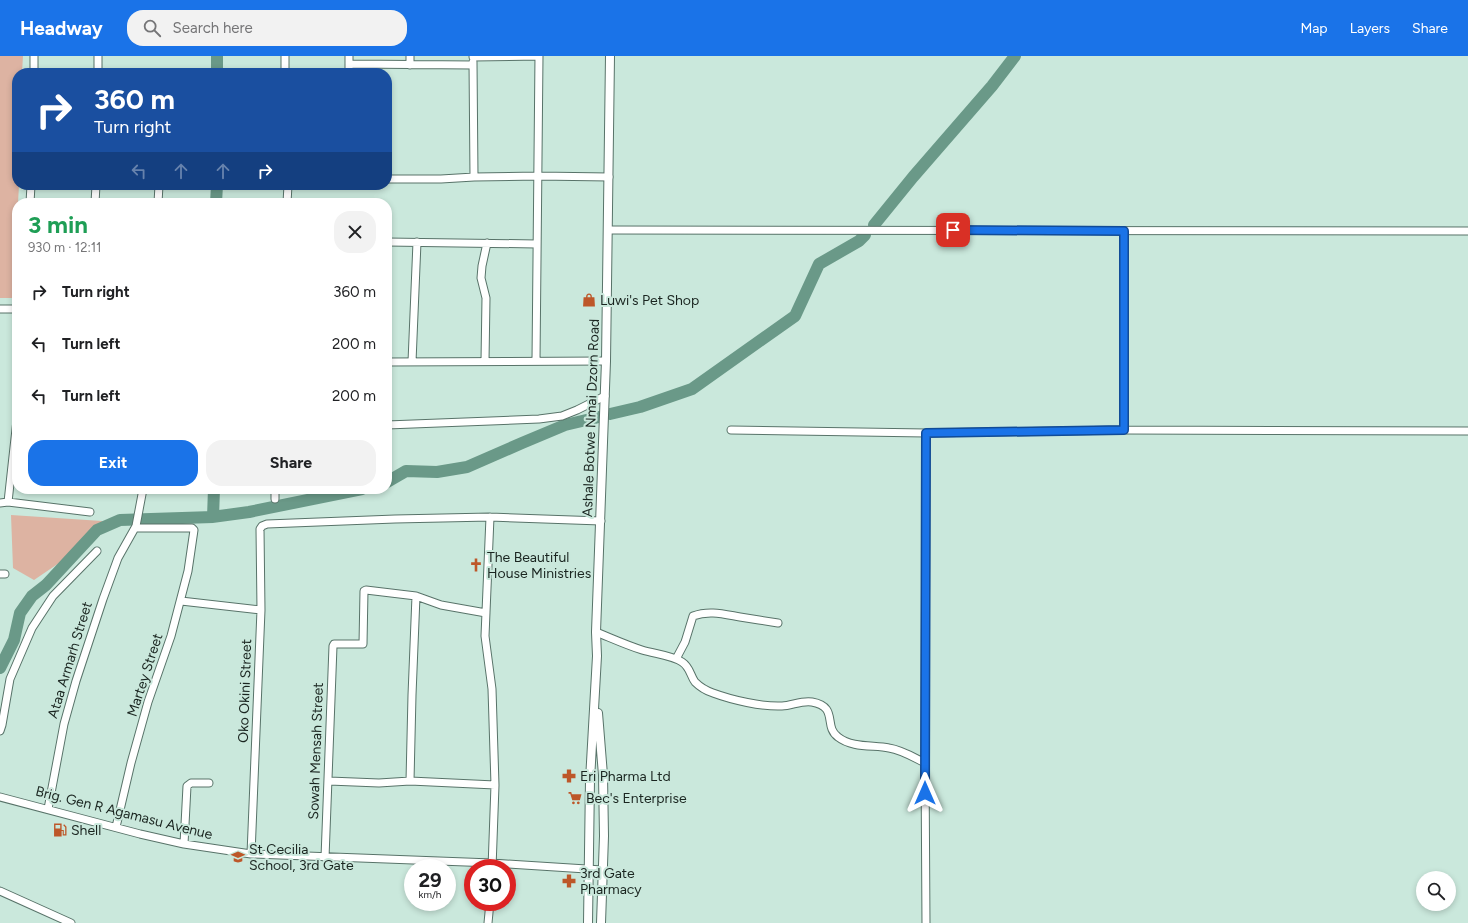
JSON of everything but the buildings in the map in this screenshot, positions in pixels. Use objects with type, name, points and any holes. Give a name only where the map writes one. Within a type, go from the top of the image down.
[{"type":"main road","name":"Ashale Botwe Nmai Dzorn Road","points":[[588,923],[590,870],[590,780],[595,684],[606,361],[610,56]]},
{"type":"main road","name":"Ashale Botwe Nmai Dzorn Road","points":[[595,684],[603,775],[604,836],[601,923]]},
{"type":"street","points":[[34,56],[34,68]]},
{"type":"street","points":[[98,56],[98,68]]},
{"type":"street","points":[[285,56],[285,68]]},
{"type":"street","points":[[349,56],[349,68]]},
{"type":"street","points":[[410,56],[410,65]]},
{"type":"street","points":[[474,177],[473,57],[539,56],[536,361]]},
{"type":"street","points":[[349,64],[473,65]]},
{"type":"street","points":[[392,179],[538,176],[609,177]]},
{"type":"street","points":[[608,230],[1468,231]]},
{"type":"street","points":[[1124,231],[1124,430]]},
{"type":"street","points":[[392,242],[536,244]]},
{"type":"street","points":[[412,362],[417,242]]},
{"type":"street","points":[[485,361],[486,298],[481,278],[487,243]]},
{"type":"street","points":[[0,309],[12,309]]},
{"type":"street","points":[[392,362],[606,361]]},
{"type":"street","points":[[392,425],[562,416],[605,396]]},
{"type":"street","points":[[731,430],[926,433],[1124,430],[1468,431]]},
{"type":"street","points":[[926,433],[926,923]]},
{"type":"street","points":[[8,502],[12,472]]},
{"type":"street","name":"Ataa Armarh Street","points":[[48,809],[64,724],[76,681],[118,558],[136,527],[141,494]]},
{"type":"street","points":[[275,494],[275,499]]},
{"type":"street","points":[[0,503],[8,502],[90,512]]},
{"type":"street","points":[[492,859],[495,785],[492,689],[485,636],[490,517],[601,521]]},
{"type":"street","name":"Oko Okini Street","points":[[251,854],[261,610],[260,529],[264,524],[490,517]]},
{"type":"street","name":"Martey Street","points":[[116,827],[148,702],[172,636],[188,571],[194,530],[192,528],[136,527]]},
{"type":"street","points":[[0,731],[10,679],[32,628],[53,596],[97,551]]},
{"type":"street","name":"Sowah Mensah Street","points":[[325,858],[333,646],[334,644],[363,644],[364,591],[416,596]]},
{"type":"street","points":[[410,781],[416,596],[440,605],[486,613]]},
{"type":"street","points":[[181,601],[261,610]]},
{"type":"street","points":[[676,659],[685,642],[693,616],[710,612],[778,623]]},
{"type":"street","points":[[596,632],[641,650],[676,659],[684,663],[689,668],[695,682],[702,688],[713,693],[759,705],[780,706],[808,701],[812,702],[824,708],[829,713],[831,728],[834,733],[844,740],[854,744],[902,751],[925,763]]},
{"type":"street","points":[[329,781],[379,783],[410,781],[495,785]]},
{"type":"street","points":[[184,844],[187,786],[191,783],[209,783]]},
{"type":"street","name":"Brig. Gen R Agamasu Avenue","points":[[0,796],[184,844],[251,854],[464,865]]},
{"type":"street","name":"Brig. Gen R Agamasu Avenue","points":[[516,867],[602,870]]},
{"type":"street","points":[[0,891],[71,923]]},
{"type":"street","points":[[488,923],[489,911]]},
{"type":"shaded area","points":[[0,56],[23,56],[22,68],[12,68],[12,190],[19,190],[18,198],[12,198],[12,298],[0,298]]},
{"type":"shaded area","points":[[11,515],[102,521],[103,524],[85,535],[62,561],[34,580],[13,568]]},
{"type":"waterway","points":[[217,56],[217,68]]},
{"type":"waterway","points":[[874,225],[913,177],[992,86],[1015,56]]},
{"type":"waterway","points":[[216,198],[217,190]]},
{"type":"waterway","points":[[610,414],[640,407],[692,389],[795,316],[819,264],[859,241],[865,235]]},
{"type":"waterway","points":[[392,479],[406,471],[437,472],[467,467],[565,425],[599,417]]},
{"type":"waterway","points":[[0,668],[14,640],[20,613],[32,596],[46,585],[97,530],[120,520],[213,517],[214,494]]},
{"type":"waterway","points":[[212,517],[249,512],[337,494]]},
{"type":"place","name":"Luwi's Pet Shop","points":[[589,300]]},
{"type":"place","name":"The Beautiful House Ministries","points":[[476,565]]},
{"type":"place","name":"Eri Pharma Ltd","points":[[569,776]]},
{"type":"place","name":"Bec's Enterprise","points":[[575,798]]},
{"type":"place","name":"Shell","points":[[60,830]]},
{"type":"place","name":"St Cecilia School, 3rd Gate","points":[[238,857]]},
{"type":"place","name":"3rd Gate Pharmacy","points":[[569,881]]},
{"type":"route","points":[[925,793],[926,433],[1124,430],[1124,231],[953,230]]}]
